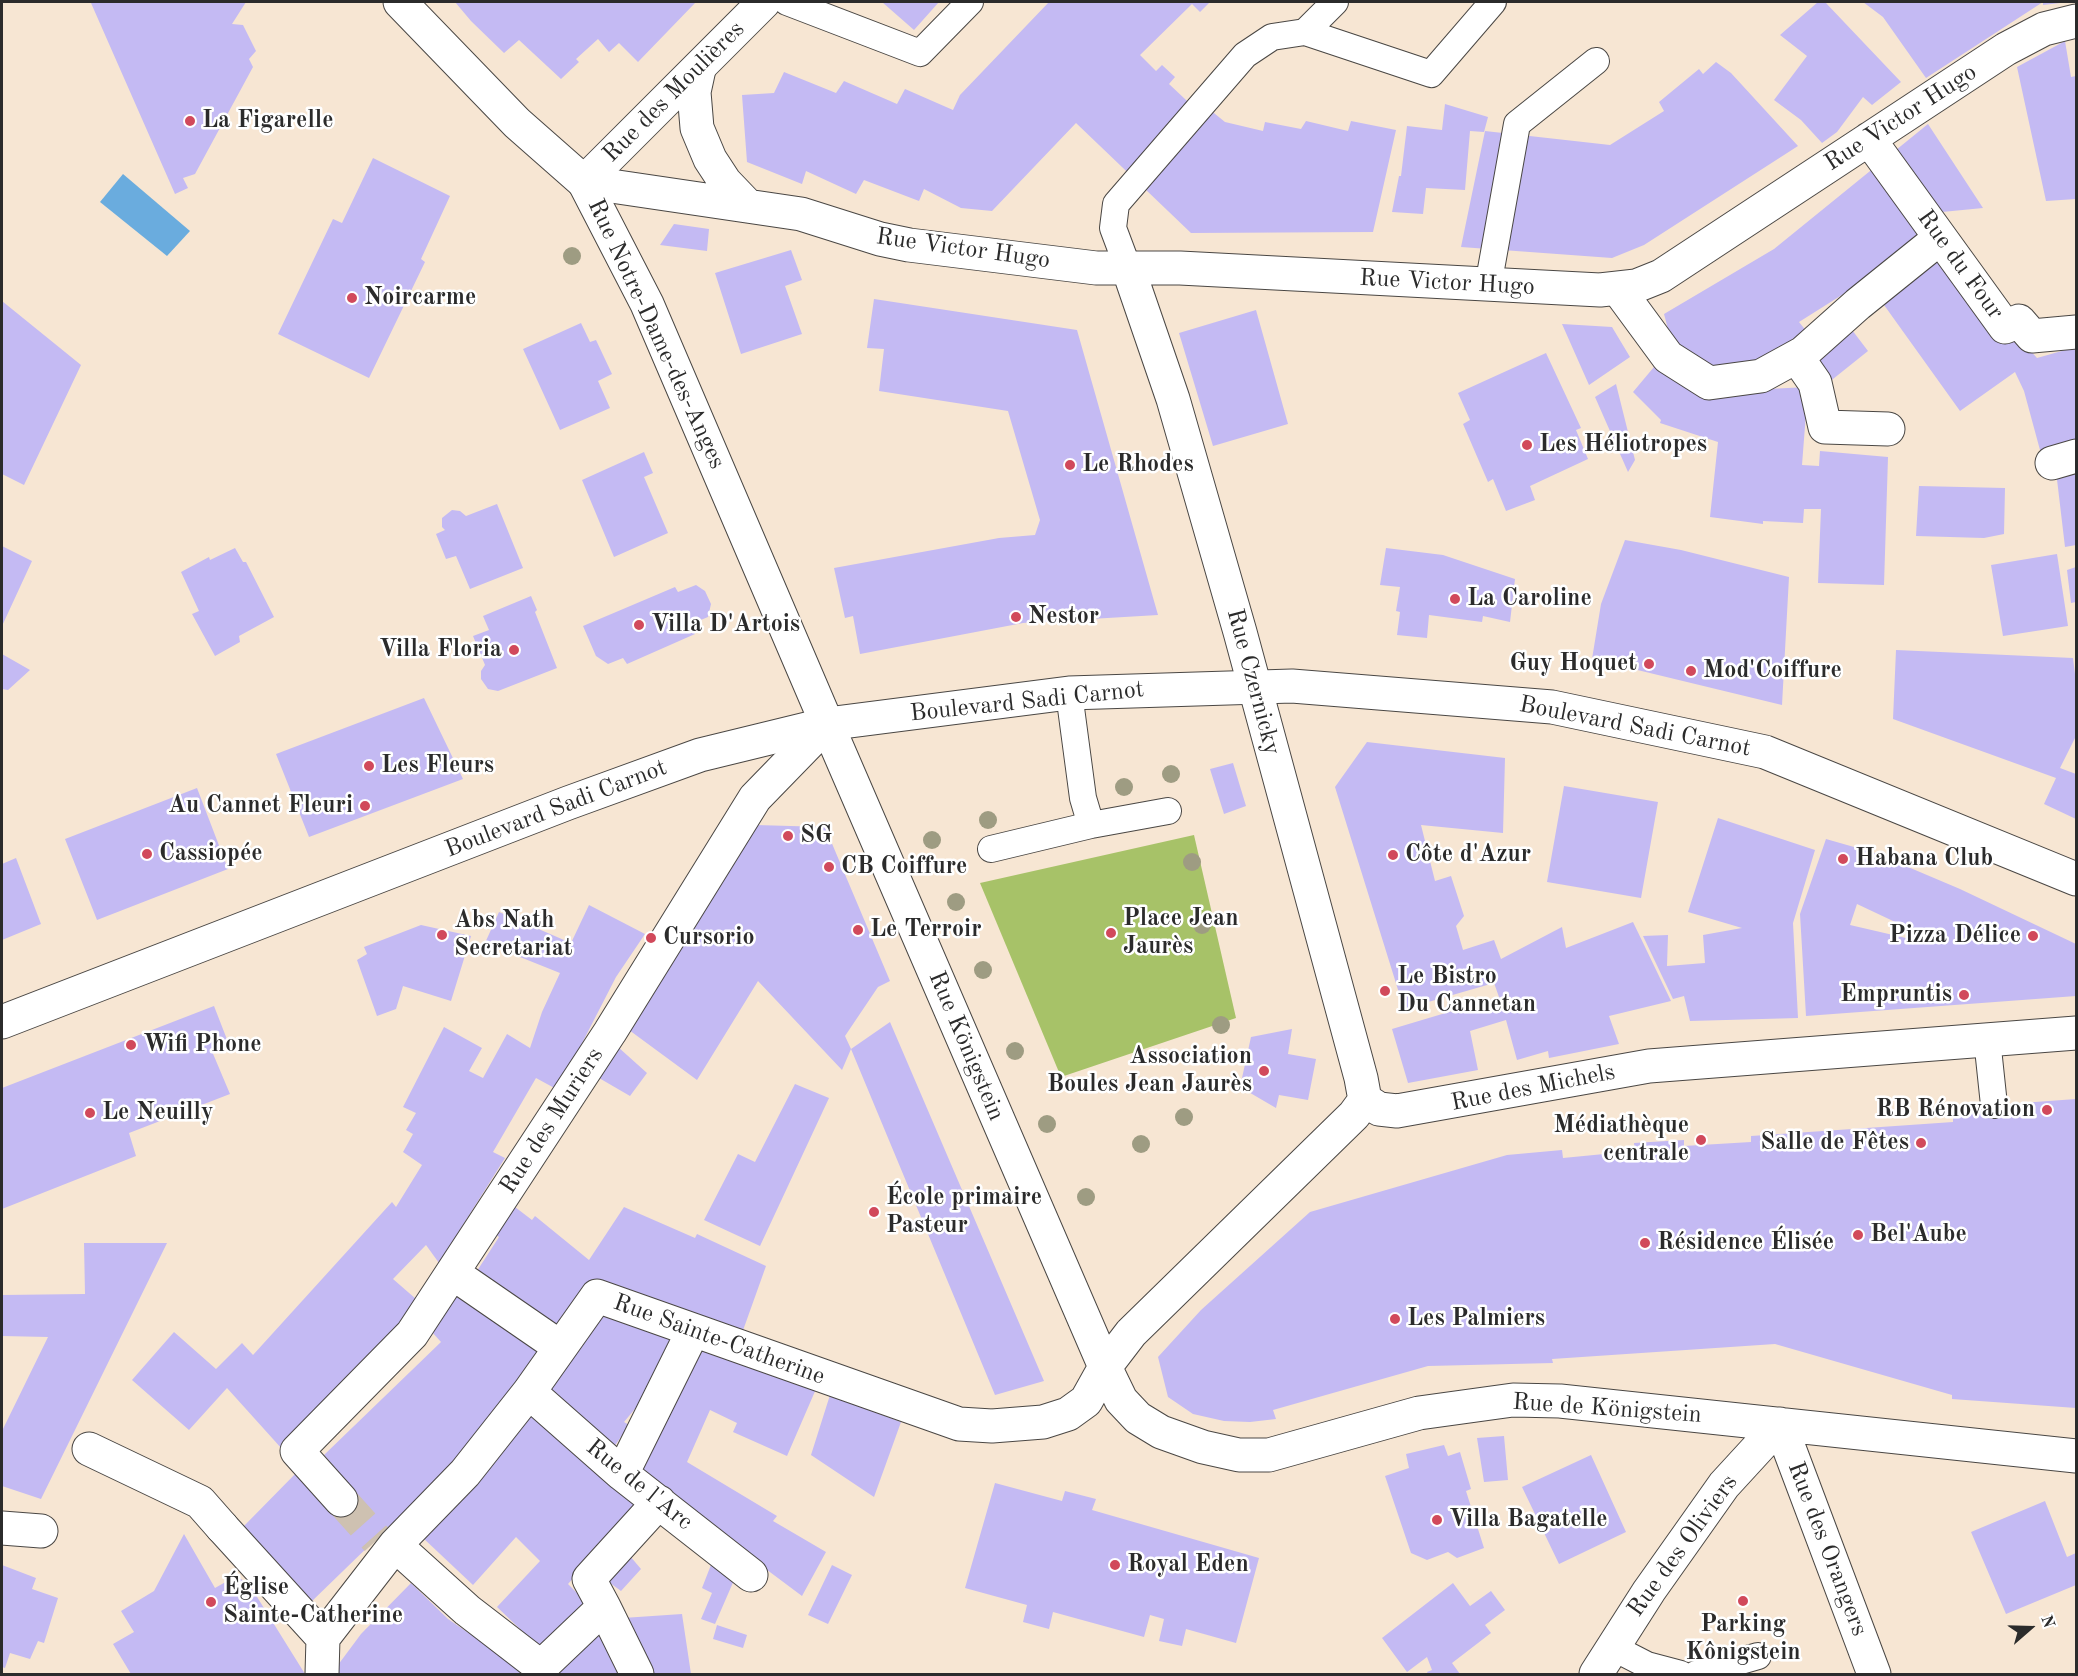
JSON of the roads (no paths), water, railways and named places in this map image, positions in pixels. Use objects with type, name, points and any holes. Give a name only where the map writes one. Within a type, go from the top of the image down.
[{"type":"street","name":"Rue Notre-Dame-des-Anges","points":[[400,2],[517,123],[584,182],[647,304],[827,724]]},
{"type":"street","name":"Rue des Moulières","points":[[584,182],[764,2]]},
{"type":"street","name":"Rue Victor Hugo","points":[[584,182],[801,214],[880,239],[909,245],[1096,268],[1190,268],[1618,290],[1661,276],[2006,49],[2044,29],[2076,21]]},
{"type":"street","points":[[699,69],[694,92],[697,128],[710,159],[725,182],[748,206]]},
{"type":"street","name":"Rue du Four","points":[[1869,139],[2005,327],[2019,321],[2032,336],[2076,332]]},
{"type":"street","points":[[1618,290],[1668,357],[1709,383],[1761,376],[1797,357],[1940,238]]},
{"type":"street","name":"Rue Czernicky","points":[[1128,268],[1173,399],[1361,1078],[1365,1100]]},
{"type":"street","points":[[1797,357],[1815,382],[1825,427],[1888,429]]},
{"type":"street","name":"Boulevard Sadi Carnot","points":[[2,1022],[568,803],[700,755],[827,724],[1069,693],[1253,685],[1292,686],[1552,707],[1765,752],[2076,879]]},
{"type":"street","name":"Rue des Muriers","points":[[341,1500],[297,1451],[412,1334],[454,1274],[610,1032],[755,798],[827,724]]},
{"type":"street","name":"Rue Königstein","points":[[827,724],[1105,1367]]},
{"type":"street","name":"Rue des Michels","points":[[1365,1100],[1379,1109],[1397,1111],[1649,1066],[2076,1033]]},
{"type":"street","points":[[1105,1367],[1131,1334],[1354,1115],[1365,1100]]},
{"type":"street","points":[[454,1274],[560,1347]]},
{"type":"street","name":"Rue Sainte-Catherine","points":[[323,1638],[386,1546],[465,1473],[529,1392],[597,1296],[959,1424],[992,1426],[1036,1423],[1068,1414],[1086,1401],[1105,1367]]},
{"type":"street","points":[[622,1474],[693,1331]]},
{"type":"street","name":"Rue de Königstein","points":[[1105,1367],[1121,1400],[1138,1418],[1161,1432],[1203,1448],[1239,1455],[1269,1455],[1419,1413],[1513,1400],[1560,1401],[2076,1456]]},
{"type":"street","name":"Rue de l'Arc","points":[[529,1392],[622,1474],[751,1575]]},
{"type":"street","name":"Rue des Oliviers","points":[[1604,1661],[1724,1485],[1780,1424]]},
{"type":"street","name":"Rue des Orangers","points":[[1780,1424],[1874,1674]]},
{"type":"street","points":[[89,1449],[200,1502],[323,1638],[322,1674]]},
{"type":"street","points":[[637,1674],[589,1579],[659,1502]]},
{"type":"street","points":[[2,1528],[41,1531]]},
{"type":"street","points":[[386,1546],[541,1667],[604,1607]]},
{"type":"lane","points":[[787,2],[920,53],[970,2]]},
{"type":"lane","points":[[1305,32],[1335,2]]},
{"type":"lane","points":[[1128,268],[1113,228],[1116,204],[1245,55],[1272,37],[1305,32],[1431,74],[1493,2]]},
{"type":"lane","points":[[1488,285],[1492,249],[1517,124],[1596,61]]},
{"type":"lane","points":[[1069,693],[1082,787],[1091,825]]},
{"type":"lane","points":[[991,849],[1091,825],[1168,811]]},
{"type":"lane","points":[[1987,1039],[1994,1105]]},
{"type":"lane","points":[[1696,1674],[1758,1656]]},
{"type":"lane","points":[[1604,1661],[1647,1665],[1682,1674]]},
{"type":"water","points":[[123,174],[190,231],[167,256],[100,202]]},
{"type":"tunnel","points":[[341,1500],[377,1540]]},
{"type":"place","name":"La Figarelle","points":[[190,121]]},
{"type":"place","name":"Noircarme","points":[[352,298]]},
{"type":"place","name":"Les Héliotropes","points":[[1527,445]]},
{"type":"place","name":"Le Rhodes","points":[[1070,465]]},
{"type":"place","name":"La Caroline","points":[[1455,599]]},
{"type":"place","name":"Nestor","points":[[1016,617]]},
{"type":"place","name":"Villa D'Artois","points":[[639,625]]},
{"type":"place","name":"Villa Floria","points":[[514,650]]},
{"type":"place","name":"Guy Hoquet","points":[[1649,664]]},
{"type":"place","name":"Mod'Coiffure","points":[[1691,671]]},
{"type":"place","name":"Les Fleurs","points":[[369,766]]},
{"type":"place","name":"Au Cannet Fleuri","points":[[365,806]]},
{"type":"place","name":"SG","points":[[788,836]]},
{"type":"place","name":"Cassiopée","points":[[147,854]]},
{"type":"place","name":"Côte d'Azur","points":[[1393,855]]},
{"type":"place","name":"Habana Club","points":[[1843,859]]},
{"type":"place","name":"CB Coiffure","points":[[829,867]]},
{"type":"place","name":"Le Terroir","points":[[858,930]]},
{"type":"place","name":"Place Jean Jaurès","points":[[1111,933]]},
{"type":"place","name":"Abs Nath Secretariat","points":[[442,935]]},
{"type":"place","name":"Pizza Délice","points":[[2033,936]]},
{"type":"place","name":"Cursorio","points":[[651,938]]},
{"type":"place","name":"Le Bistro Du Cannetan","points":[[1385,991]]},
{"type":"place","name":"Empruntis","points":[[1964,995]]},
{"type":"place","name":"Wifi Phone","points":[[131,1045]]},
{"type":"place","name":"Association Boules Jean Jaurès","points":[[1264,1071]]},
{"type":"place","name":"RB Rénovation","points":[[2047,1110]]},
{"type":"place","name":"Le Neuilly","points":[[90,1113]]},
{"type":"place","name":"Médiathèque centrale","points":[[1701,1140]]},
{"type":"place","name":"Salle de Fêtes","points":[[1921,1143]]},
{"type":"place","name":"École primaire Pasteur","points":[[874,1212]]},
{"type":"place","name":"Bel'Aube","points":[[1858,1235]]},
{"type":"place","name":"Résidence Élisée","points":[[1645,1243]]},
{"type":"place","name":"Les Palmiers","points":[[1395,1319]]},
{"type":"place","name":"Villa Bagatelle","points":[[1437,1520]]},
{"type":"place","name":"Royal Eden","points":[[1115,1565]]},
{"type":"place","name":"Parking Kônigstein","points":[[1743,1601]]},
{"type":"place","name":"Église Sainte-Catherine","points":[[211,1602]]}]
